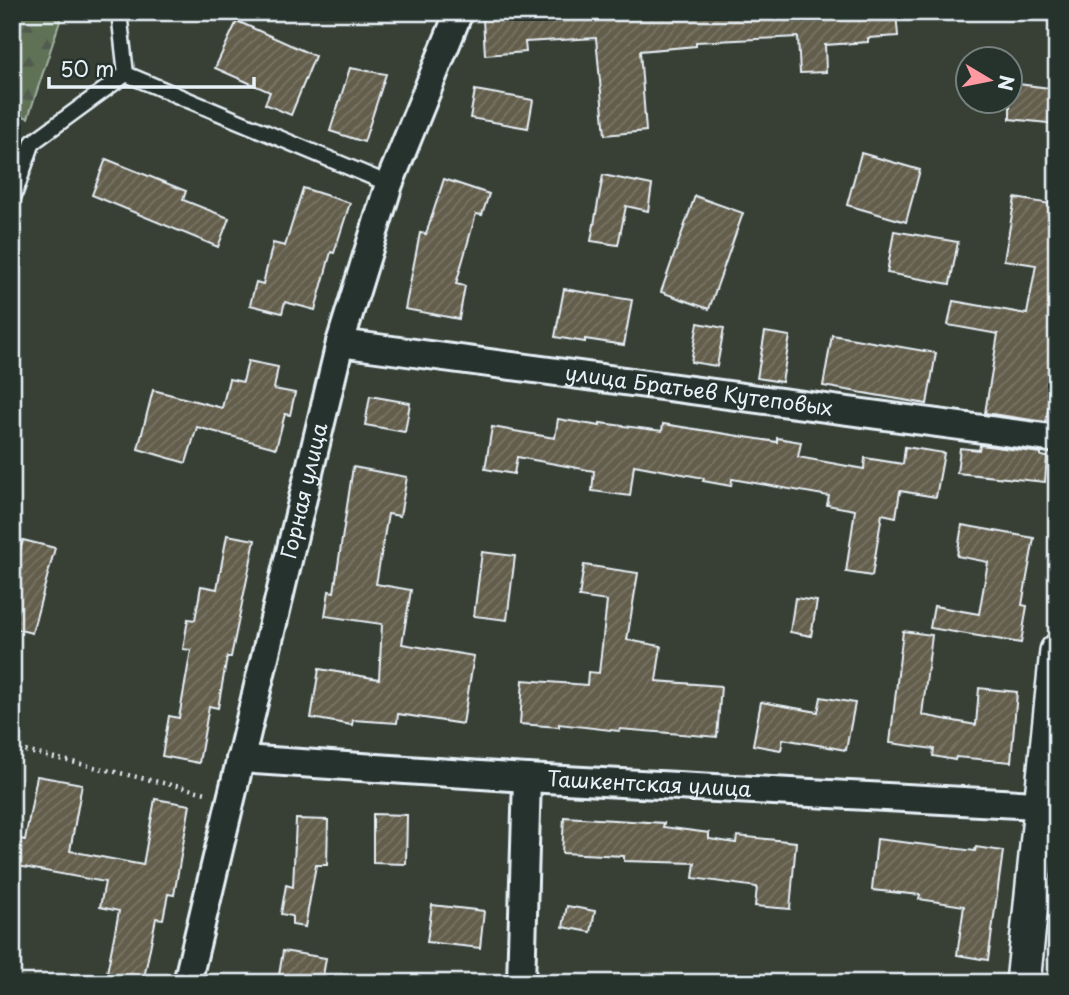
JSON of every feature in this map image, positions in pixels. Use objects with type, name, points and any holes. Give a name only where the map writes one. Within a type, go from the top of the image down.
[{"type":"street","name":"Горная улица","points":[[187,983],[340,343],[389,184],[459,12]]},
{"type":"street","name":"улица Братьев Кутеповых","points":[[340,343],[1057,439]]},
{"type":"street","points":[[1023,983],[1049,806],[1057,651]]},
{"type":"street","name":"Ташкентская улица","points":[[240,759],[527,778],[1049,806]]},
{"type":"street","points":[[521,983],[527,778]]},
{"type":"lane","points":[[119,12],[126,74]]},
{"type":"lane","points":[[126,74],[389,184]]},
{"type":"lane","points":[[12,201],[33,142],[126,74]]},
{"type":"path","points":[[12,748],[230,799]]},
{"type":"green space","points":[[12,12],[63,12],[28,118],[12,112]]},
{"type":"building","points":[[615,12],[896,12],[898,36],[868,38],[868,42],[825,45],[826,72],[800,73],[798,37],[696,42],[696,46],[640,51],[646,131],[605,135],[596,38],[525,42],[526,52],[485,55],[483,19]]},
{"type":"building","points":[[237,21],[315,56],[291,115],[265,104],[270,92],[215,68]]},
{"type":"building","points":[[350,68],[386,74],[364,142],[330,131]]},
{"type":"building","points":[[1024,85],[1057,89],[1057,124],[1010,119],[1010,116],[1024,116]]},
{"type":"building","points":[[475,90],[533,100],[528,128],[470,118]]},
{"type":"building","points":[[861,153],[920,170],[906,222],[847,205]]},
{"type":"building","points":[[106,159],[186,191],[183,200],[229,218],[218,247],[92,195]]},
{"type":"building","points":[[603,175],[652,185],[648,211],[626,206],[618,245],[591,241]]},
{"type":"building","points":[[444,179],[489,194],[482,215],[476,214],[456,284],[465,286],[459,319],[405,309],[420,233],[426,234]]},
{"type":"building","points":[[303,188],[350,203],[334,253],[331,252],[315,310],[285,302],[282,313],[250,305],[256,282],[263,284],[273,243],[285,246]]},
{"type":"building","points":[[695,196],[743,213],[709,309],[661,292]]},
{"type":"building","points":[[1015,198],[1057,205],[1057,359],[1046,422],[985,413],[998,334],[948,325],[953,301],[1027,314],[1036,265],[1004,260]]},
{"type":"building","points":[[894,231],[958,242],[950,284],[887,273]]},
{"type":"building","points":[[564,289],[632,300],[624,345],[555,337]]},
{"type":"building","points":[[698,323],[724,328],[717,366],[691,362]]},
{"type":"building","points":[[765,332],[790,336],[782,382],[757,378]]},
{"type":"building","points":[[832,335],[936,353],[927,404],[823,386]]},
{"type":"building","points":[[248,361],[278,367],[274,389],[295,393],[290,415],[285,414],[276,448],[197,427],[186,463],[138,449],[153,390],[222,408],[229,379],[243,382]]},
{"type":"building","points":[[370,396],[410,403],[405,432],[365,425]]},
{"type":"building","points":[[558,419],[600,426],[600,423],[662,431],[663,424],[777,442],[777,438],[801,442],[798,457],[864,469],[865,458],[903,464],[905,447],[944,453],[936,497],[900,491],[896,517],[882,514],[872,576],[846,572],[855,510],[827,505],[829,496],[732,479],[731,486],[703,481],[704,478],[634,465],[630,496],[592,491],[594,471],[517,457],[514,474],[485,469],[492,427],[555,438]]},
{"type":"building","points":[[980,445],[1041,453],[1041,456],[1047,457],[1045,482],[957,473],[960,448],[979,450]]},
{"type":"building","points":[[353,467],[407,477],[400,516],[388,514],[376,584],[411,590],[402,644],[474,656],[463,724],[398,714],[397,723],[353,720],[352,725],[311,718],[319,669],[379,679],[382,624],[325,616],[329,591],[334,592]]},
{"type":"building","points":[[962,525],[1034,538],[1022,605],[1027,606],[1021,643],[930,628],[934,606],[979,614],[988,562],[957,556]]},
{"type":"building","points":[[227,535],[255,540],[231,657],[227,657],[218,708],[209,706],[199,763],[162,756],[169,716],[179,718],[191,650],[183,649],[188,619],[195,620],[201,586],[217,589]]},
{"type":"building","points":[[23,540],[55,548],[32,633],[12,628],[12,577]]},
{"type":"building","points":[[482,552],[515,556],[507,620],[474,616]]},
{"type":"building","points":[[584,565],[638,573],[627,640],[661,646],[656,681],[721,686],[717,737],[559,724],[559,727],[520,724],[523,680],[587,685],[588,672],[599,673],[607,601],[579,597]]},
{"type":"building","points":[[795,598],[817,601],[811,636],[790,632]]},
{"type":"building","points":[[903,631],[932,635],[922,715],[976,725],[979,688],[1017,692],[1011,762],[956,757],[955,760],[933,756],[934,749],[890,743]]},
{"type":"building","points":[[821,697],[855,703],[846,750],[783,739],[781,750],[753,745],[761,702],[818,712]]},
{"type":"building","points":[[37,776],[82,784],[70,851],[143,865],[155,799],[190,805],[174,895],[168,894],[163,919],[156,918],[143,983],[105,983],[119,911],[100,907],[105,882],[12,865],[12,837],[25,840]]},
{"type":"building","points":[[373,814],[407,815],[406,864],[373,863]]},
{"type":"building","points":[[564,817],[664,823],[663,827],[709,833],[709,839],[736,843],[737,836],[796,842],[790,909],[755,906],[757,887],[693,878],[695,863],[624,861],[624,856],[562,853]]},
{"type":"building","points":[[296,819],[328,820],[327,865],[316,865],[305,927],[292,925],[292,916],[281,914],[286,885],[293,887]]},
{"type":"building","points":[[877,839],[975,851],[976,847],[1003,851],[988,960],[957,955],[964,906],[919,899],[920,895],[872,890]]},
{"type":"building","points":[[432,905],[484,911],[480,948],[427,942]]},
{"type":"building","points":[[567,906],[595,911],[591,932],[563,927]]},
{"type":"building","points":[[283,951],[326,958],[322,982],[279,975]]}]
